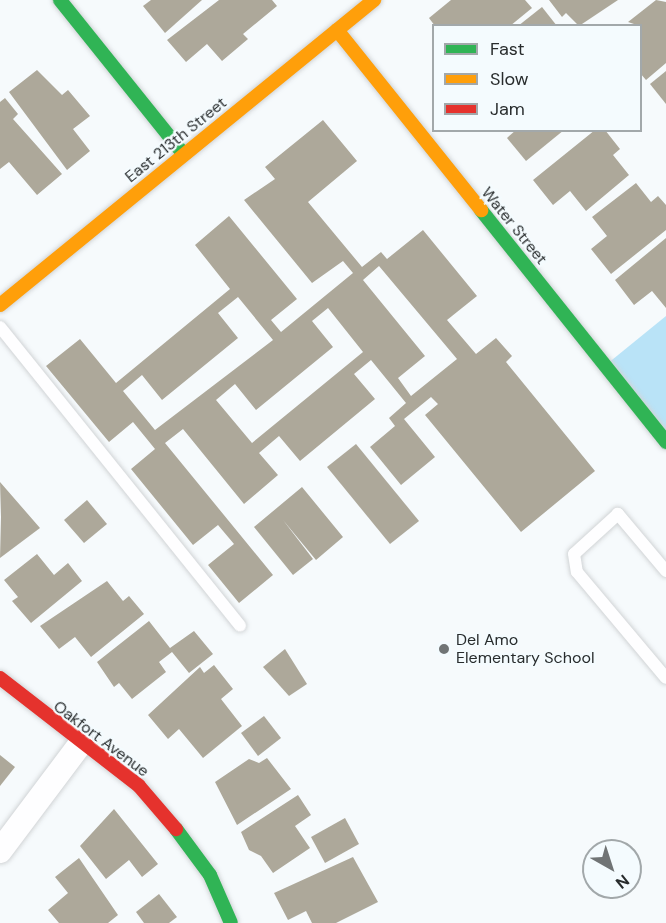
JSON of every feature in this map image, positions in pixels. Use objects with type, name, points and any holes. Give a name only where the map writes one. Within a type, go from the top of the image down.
[{"type":"street","points":[[60,0],[184,155]]},
{"type":"street","name":"East 213th Street","points":[[0,305],[374,0]]},
{"type":"street","name":"Water Street","points":[[337,30],[666,442]]},
{"type":"street","name":"Oakfort Avenue","points":[[0,678],[139,786],[170,821],[210,875],[231,923]]},
{"type":"street","points":[[0,850],[81,743]]},
{"type":"lane","points":[[0,327],[240,627]]},
{"type":"lane","points":[[666,571],[618,514],[574,554],[578,572],[666,678]]},
{"type":"shaded area","points":[[666,316],[666,437],[607,364]]},
{"type":"building","points":[[151,0],[202,0],[165,33],[143,6]]},
{"type":"building","points":[[219,0],[272,0],[277,6],[243,34],[248,39],[222,61],[207,44],[186,62],[167,40]]},
{"type":"building","points":[[451,0],[525,0],[532,8],[512,24],[434,24],[429,18]]},
{"type":"building","points":[[549,0],[618,0],[582,24],[577,24],[566,13],[562,17]]},
{"type":"building","points":[[656,0],[666,2],[666,63],[646,80],[642,75],[642,24],[628,22]]},
{"type":"building","points":[[542,7],[555,24],[521,24]]},
{"type":"building","points":[[37,70],[62,95],[68,90],[90,116],[73,129],[90,151],[67,170],[9,92]]},
{"type":"building","points":[[666,71],[666,104],[650,84]]},
{"type":"building","points":[[5,98],[18,114],[13,119],[62,174],[37,195],[9,162],[0,169],[0,102]]},
{"type":"building","points":[[323,120],[357,161],[308,202],[362,267],[381,252],[387,259],[423,230],[477,296],[447,320],[476,354],[496,338],[512,356],[506,362],[595,471],[521,532],[425,415],[438,404],[431,397],[404,419],[435,457],[401,485],[370,447],[395,426],[389,418],[406,403],[371,360],[354,374],[375,399],[300,461],[279,436],[259,453],[278,475],[244,504],[183,429],[165,443],[273,575],[239,603],[208,565],[234,544],[218,525],[193,545],[131,469],[155,449],[133,422],[109,442],[46,366],[80,339],[116,383],[230,289],[195,245],[229,216],[297,299],[271,320],[281,332],[353,273],[343,261],[312,283],[244,200],[275,179],[265,167]],"holes":[[[379,266],[457,359],[411,396],[398,378],[425,356],[363,280]],[[238,297],[273,340],[155,430],[123,391],[142,375],[162,400],[238,338],[218,313]],[[328,308],[363,352],[252,443],[216,400],[235,384],[256,410],[333,347],[312,321]]]},
{"type":"building","points":[[514,132],[562,132],[526,161],[507,138]]},
{"type":"building","points":[[593,132],[607,132],[620,149],[613,155],[629,175],[586,211],[570,191],[553,205],[533,180]]},
{"type":"building","points":[[636,183],[651,202],[658,196],[666,205],[666,230],[611,274],[591,249],[607,236],[592,217]]},
{"type":"building","points":[[666,238],[666,308],[652,291],[634,305],[615,280]]},
{"type":"building","points":[[356,444],[419,521],[390,544],[327,467]]},
{"type":"building","points":[[0,482],[40,528],[0,558],[1,517]]},
{"type":"building","points":[[302,487],[343,537],[316,560],[283,520],[313,559],[293,575],[254,527]]},
{"type":"building","points":[[87,500],[107,524],[84,543],[64,520]]},
{"type":"building","points":[[37,554],[54,575],[68,563],[82,581],[31,623],[12,601],[18,597],[4,580]]},
{"type":"building","points":[[107,581],[123,601],[129,596],[144,614],[91,657],[75,637],[59,649],[40,626]]},
{"type":"building","points":[[149,621],[170,648],[194,631],[213,654],[189,673],[172,652],[159,662],[166,672],[132,699],[119,683],[114,687],[97,662]]},
{"type":"building","points":[[285,649],[307,684],[289,696],[263,667]]},
{"type":"building","points":[[214,665],[233,689],[221,699],[242,726],[203,758],[179,729],[168,739],[148,715],[200,667],[204,673]]},
{"type":"building","points":[[264,716],[281,738],[258,756],[241,733]]},
{"type":"building","points":[[0,755],[15,767],[0,786]]},
{"type":"building","points":[[267,758],[291,789],[237,825],[215,782],[249,759],[259,763]]},
{"type":"building","points":[[298,795],[311,815],[295,826],[310,848],[273,873],[261,856],[249,850],[241,832]]},
{"type":"building","points":[[114,809],[158,864],[142,877],[129,860],[106,879],[80,846]]},
{"type":"building","points":[[345,818],[359,844],[325,863],[311,837]]},
{"type":"building","points":[[353,857],[378,902],[336,923],[312,923],[306,911],[288,920],[274,893]]},
{"type":"building","points":[[79,858],[118,915],[108,923],[59,923],[48,910],[68,893],[55,877]]},
{"type":"building","points":[[159,894],[177,917],[169,923],[144,923],[136,912]]},
{"type":"traffic: fast","points":[[60,0],[184,155]]},
{"type":"traffic: fast","points":[[481,210],[666,442]]},
{"type":"traffic: fast","points":[[176,829],[210,875],[231,923]]},
{"type":"traffic: slow","points":[[0,305],[374,0]]},
{"type":"traffic: slow","points":[[337,30],[481,210]]},
{"type":"traffic: jam","points":[[0,678],[139,786],[176,829]]},
{"type":"place","name":"Del Amo Elementary School","points":[[444,649]]}]
